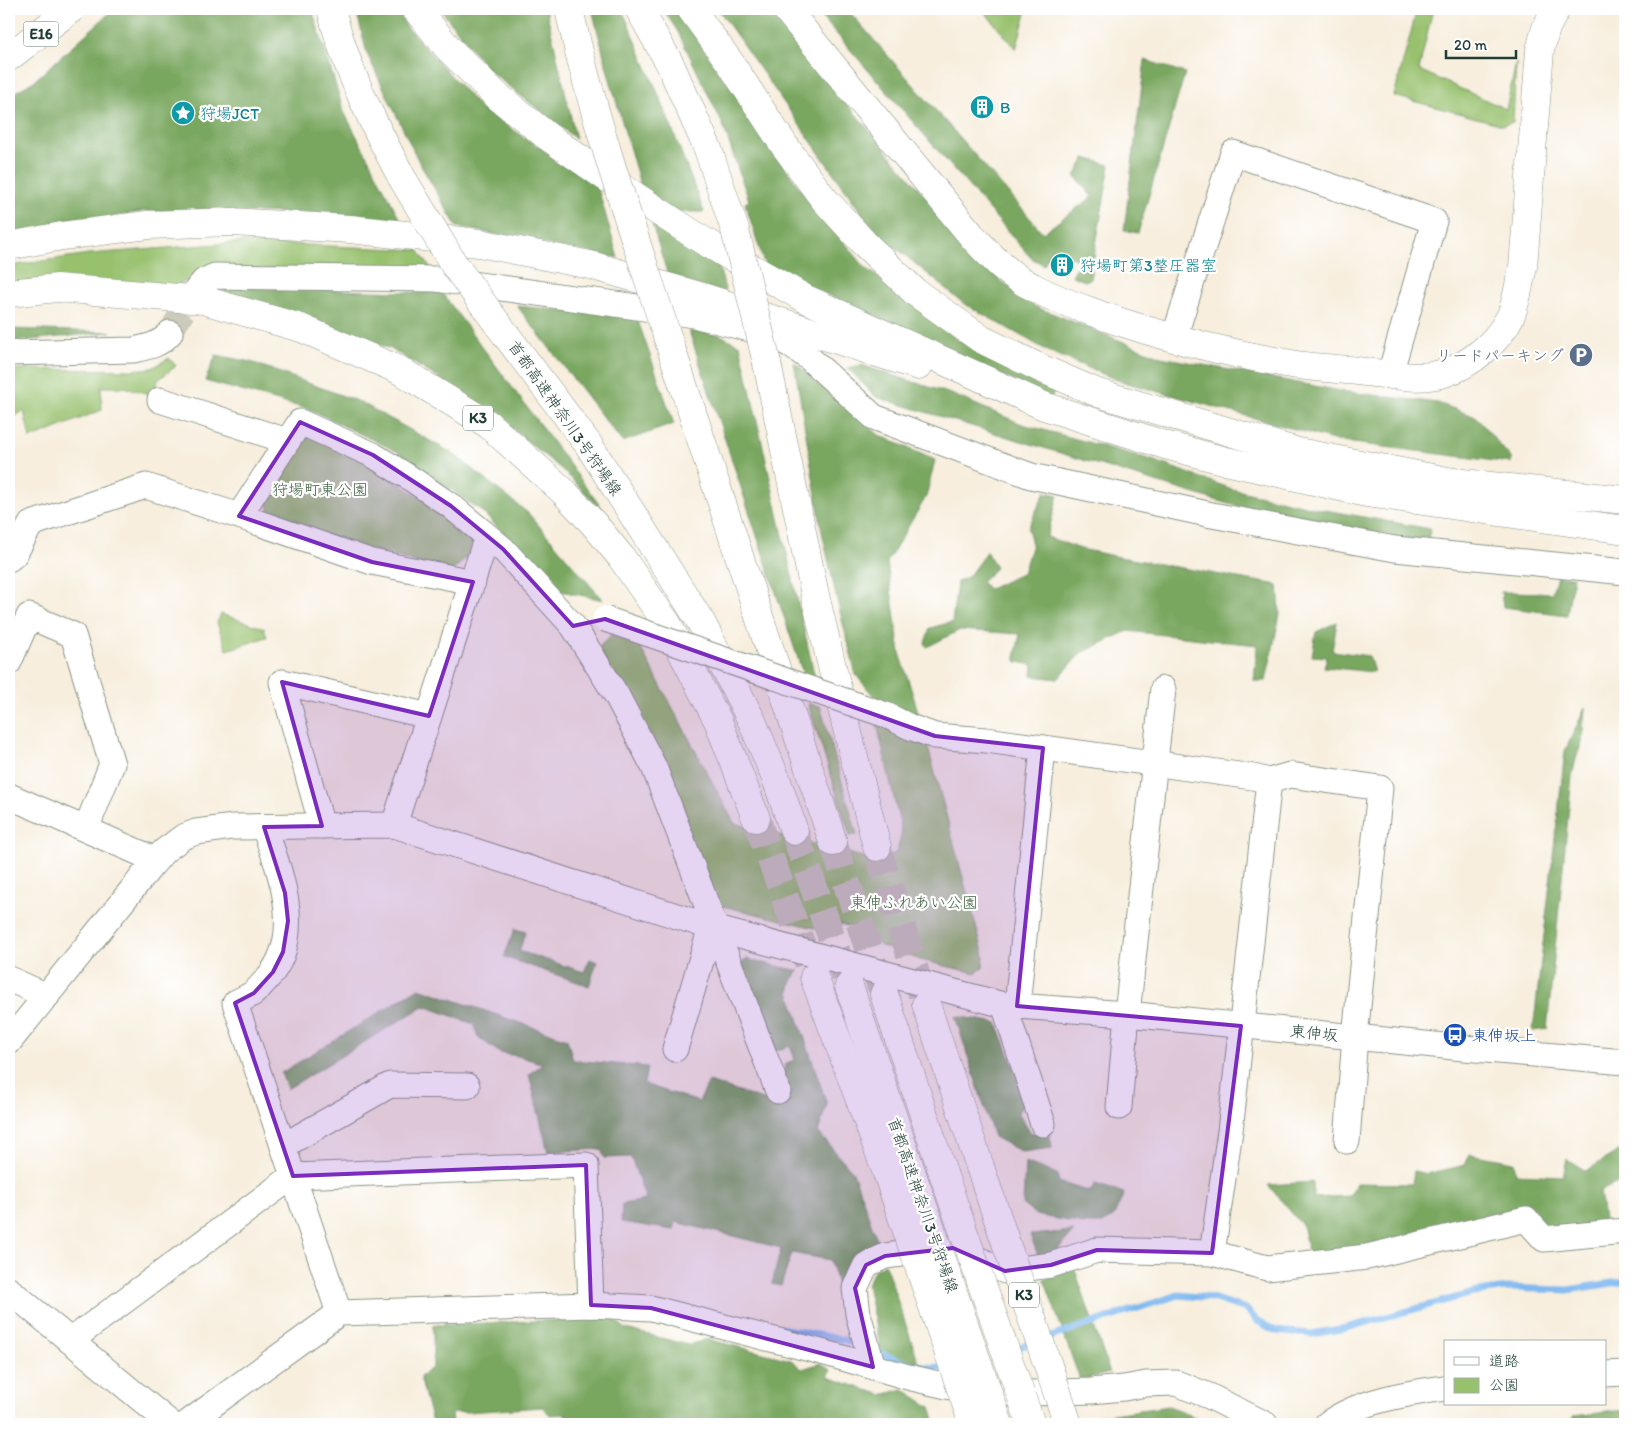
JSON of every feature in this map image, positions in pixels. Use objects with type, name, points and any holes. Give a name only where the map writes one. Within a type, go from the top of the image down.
[{"type":"main road","name":"E16","points":[[9,57],[71,9]]},
{"type":"main road","name":"首都高速神奈川3号狩場線","points":[[331,9],[364,101],[400,176],[453,263],[588,444],[701,622],[752,721],[777,782],[794,831]]},
{"type":"main road","points":[[416,9],[448,48],[496,96],[603,175],[702,240],[804,298],[1044,406]]},
{"type":"main road","points":[[570,9],[593,108],[613,174],[834,842]]},
{"type":"main road","points":[[639,9],[670,64],[708,149],[735,230],[767,363],[815,595],[877,847]]},
{"type":"main road","points":[[691,9],[784,145],[824,198],[864,243],[915,292],[981,339],[1040,368],[1098,392],[1298,452],[1453,482],[1625,500]]},
{"type":"main road","points":[[786,9],[972,236],[999,265],[1032,287],[1130,326],[1248,356],[1299,365],[1412,377],[1443,374],[1466,363],[1484,350],[1500,334],[1511,315],[1523,268],[1540,50],[1546,28],[1556,9]]},
{"type":"main road","points":[[9,246],[62,236],[148,225],[231,222],[350,229],[479,243],[590,265],[665,286],[1165,445],[1226,461],[1367,492],[1446,505],[1618,527]]},
{"type":"main road","name":"K3","points":[[9,294],[57,288],[203,300],[301,328],[398,370],[488,424],[564,492],[594,524],[621,557],[668,625],[718,721],[756,818]]},
{"type":"main road","points":[[814,977],[900,1173],[973,1424]]},
{"type":"main road","name":"首都高速神奈川3号狩場線","points":[[849,986],[900,1173],[999,1424]]},
{"type":"main road","name":"首都高速神奈川3号狩場線","points":[[884,994],[943,1173],[1031,1424]]},
{"type":"main road","name":"K3","points":[[926,1004],[1068,1424]]},
{"type":"street","points":[[1174,338],[1233,154],[1434,220],[1390,374]]},
{"type":"street","points":[[194,293],[204,281],[214,276],[436,279],[694,315],[754,330],[788,344],[809,358],[874,417],[1031,476],[1212,515],[1395,548],[1625,572]]},
{"type":"street","points":[[9,353],[133,350],[150,347],[163,341],[170,334]]},
{"type":"street","points":[[160,400],[287,441]]},
{"type":"street","points":[[240,516],[300,422],[373,455],[413,480],[451,506],[503,549],[573,626],[617,696],[654,766],[714,928],[778,1091]]},
{"type":"street","points":[[9,560],[14,555],[31,524],[146,486],[240,516],[372,562],[472,582]]},
{"type":"street","points":[[394,825],[487,536]]},
{"type":"street","points":[[9,661],[30,616],[73,635],[112,764],[86,829]]},
{"type":"street","points":[[573,626],[605,619],[886,716],[935,736],[986,740],[1252,777],[1269,781],[1290,776],[1380,788],[1355,1037],[1347,1141]]},
{"type":"street","points":[[322,826],[282,682],[429,716]]},
{"type":"street","points":[[1119,1107],[1127,1014],[1163,689]]},
{"type":"street","points":[[1042,748],[1010,1006],[1043,1124]]},
{"type":"street","points":[[1212,1253],[1230,1131],[1269,781]]},
{"type":"street","points":[[9,796],[156,860]]},
{"type":"street","name":"東伸坂","points":[[9,1042],[156,860],[164,851],[183,837],[196,832],[232,827],[394,825],[714,928],[1010,1006],[1127,1014],[1625,1062]]},
{"type":"street","points":[[264,826],[285,893],[288,921],[283,952],[273,972],[254,993],[235,1003],[339,1313]]},
{"type":"street","points":[[675,1049],[714,928]]},
{"type":"street","points":[[9,979],[47,996]]},
{"type":"street","points":[[283,1146],[390,1085],[467,1086]]},
{"type":"street","points":[[70,1341],[293,1176],[586,1165],[591,1305]]},
{"type":"street","points":[[873,1367],[858,1314],[855,1288],[866,1265],[885,1256],[953,1248],[1005,1271],[1051,1265],[1083,1264],[1097,1250],[1212,1253],[1267,1268],[1367,1257],[1526,1219],[1544,1239],[1625,1231]]},
{"type":"street","points":[[9,1290],[171,1424]]},
{"type":"street","points":[[186,1424],[339,1313],[591,1305],[651,1308],[951,1387],[1002,1394],[1091,1391],[1146,1384],[1176,1383],[1209,1396],[1265,1424]]},
{"type":"street","points":[[1606,1374],[1625,1372]]},
{"type":"street","points":[[1327,1424],[1336,1418],[1393,1396],[1444,1388]]},
{"type":"highlighted area","points":[[300,422],[373,455],[451,506],[503,549],[573,626],[605,619],[935,736],[1043,748],[1017,1006],[1241,1026],[1212,1253],[1097,1250],[1051,1265],[1005,1271],[953,1248],[885,1256],[866,1265],[855,1288],[873,1367],[651,1308],[591,1305],[586,1165],[293,1176],[235,1003],[254,993],[273,972],[283,952],[288,921],[285,893],[264,827],[322,826],[282,682],[429,716],[473,582],[372,562],[239,516]]},
{"type":"green space","points":[[114,9],[312,9],[344,112],[401,221],[317,213],[147,211],[9,234],[9,96],[34,81]]},
{"type":"green space","points":[[356,9],[396,9],[407,27],[480,108],[597,185],[618,258],[457,227],[420,164],[367,54]]},
{"type":"green space","points":[[440,9],[546,9],[576,139],[487,69]]},
{"type":"green space","points":[[592,9],[619,9],[625,16],[663,105],[704,212],[675,212],[643,195]]},
{"type":"green space","points":[[663,9],[675,9],[685,20],[796,183],[864,266],[957,339],[1055,390],[1051,398],[765,266],[745,203],[749,201],[723,125],[678,32]]},
{"type":"green space","points":[[718,9],[770,9],[836,91],[991,273],[1034,306],[1161,357],[1341,391],[1438,403],[1476,417],[1511,458],[1511,463],[1337,441],[1120,381],[1048,351],[963,303],[872,228]]},
{"type":"green space","points":[[815,9],[847,9],[1043,233],[1092,197],[1075,176],[1085,158],[1110,165],[1090,279],[1085,281],[1072,276],[1079,261],[1052,248],[1044,265],[1031,258]]},
{"type":"green space","points":[[982,9],[1027,9],[1016,49]]},
{"type":"green space","points":[[1417,9],[1433,9],[1419,70],[1506,109],[1516,63],[1513,122],[1503,125],[1394,96]]},
{"type":"green space","points":[[1145,60],[1185,73],[1138,233],[1124,230]]},
{"type":"green space","points":[[652,224],[719,267],[727,296],[669,279]]},
{"type":"green space","points":[[244,242],[418,250],[432,270],[208,268],[177,286],[9,283],[9,266],[89,254]]},
{"type":"green space","points":[[226,287],[442,293],[610,519],[566,473],[488,409],[391,349],[299,315],[224,293]]},
{"type":"green space","points":[[517,306],[637,318],[674,424],[622,442]]},
{"type":"green space","points":[[10,329],[111,332],[9,342]]},
{"type":"green space","points":[[689,331],[718,334],[740,345],[815,678],[807,677],[801,668]]},
{"type":"green space","points":[[216,355],[251,362],[360,402],[452,453],[528,513],[603,600],[561,591],[481,511],[398,452],[311,410],[205,381]]},
{"type":"green space","points":[[169,358],[176,366],[158,380],[154,395],[124,387],[101,387],[102,410],[30,439],[24,411],[13,417],[9,414],[9,369],[132,370],[152,368]]},
{"type":"green space","points":[[794,362],[879,435],[935,460],[926,497],[887,562],[900,653],[919,715],[876,699],[856,675],[822,532]]},
{"type":"green space","points":[[861,365],[951,394],[1022,424],[1149,459],[1232,489],[1314,508],[1431,529],[1427,542],[1228,504],[876,397],[848,368]]},
{"type":"green space","name":"狩場町東公園","points":[[303,431],[371,462],[474,538],[467,557],[451,572],[272,522],[266,496]]},
{"type":"green space","points":[[1045,492],[1058,495],[1047,537],[1081,549],[1114,556],[1278,585],[1280,614],[1266,681],[1254,681],[1257,645],[1127,631],[1080,654],[1058,679],[1032,676],[1033,665],[1017,662],[1015,657],[1020,634],[960,630],[927,647],[925,643],[930,628],[952,622],[957,582],[968,577],[987,551],[996,568],[981,582],[989,589],[1023,573],[1032,544],[1028,528]]},
{"type":"green space","points":[[1557,576],[1573,577],[1567,615],[1503,607],[1501,592],[1552,593]]},
{"type":"green space","points":[[221,614],[264,628],[267,637],[227,650],[217,623]]},
{"type":"green space","points":[[1337,622],[1332,651],[1369,656],[1374,672],[1324,667],[1327,657],[1312,656],[1316,632]]},
{"type":"green space","name":"東伸ふれあい公園","points":[[611,635],[639,645],[734,823],[874,860],[892,855],[897,851],[902,832],[877,724],[927,744],[984,956],[983,968],[975,973],[921,960],[879,945],[868,932],[840,924],[823,930],[715,904],[599,647]]},
{"type":"green space","points":[[808,704],[820,706],[857,835],[850,836]]},
{"type":"green space","points":[[1585,708],[1582,743],[1572,776],[1547,1029],[1533,1031],[1565,751]]},
{"type":"green space","points":[[515,929],[526,932],[519,951],[584,972],[590,959],[597,962],[589,986],[504,957]]},
{"type":"green space","points":[[746,959],[799,971],[792,981],[789,992],[827,1104],[818,1132],[853,1172],[878,1243],[862,1253],[852,1336],[830,1260],[792,1253],[781,1286],[772,1284],[781,1248],[676,1222],[674,1230],[621,1222],[622,1204],[646,1200],[631,1157],[604,1158],[601,1149],[548,1152],[529,1074],[543,1064],[518,1056],[500,1053],[478,1037],[474,1024],[424,1006],[287,1089],[281,1073],[419,988],[567,1039],[573,1060],[647,1067],[644,1084],[699,1102],[709,1082],[763,1100],[788,1098],[782,1073],[787,1063],[795,1060],[790,1046],[775,1051],[741,963]]},
{"type":"green space","points":[[955,1016],[997,1023],[1027,1100],[1018,1112],[1031,1134],[1049,1129],[1052,1148],[1022,1152],[994,1137]]},
{"type":"green space","points":[[1625,1147],[1625,1180],[1600,1191],[1605,1226],[1548,1233],[1529,1211],[1366,1250],[1309,1256],[1302,1225],[1268,1185],[1313,1182],[1314,1198],[1350,1196],[1356,1183],[1412,1184],[1414,1171],[1427,1174],[1465,1165],[1470,1154],[1514,1162],[1516,1174],[1563,1176],[1567,1159],[1586,1171]]},
{"type":"green space","points":[[1025,1162],[1057,1174],[1059,1182],[1090,1192],[1095,1184],[1124,1193],[1114,1216],[1103,1224],[1084,1224],[1036,1215],[1023,1205]]},
{"type":"green space","points":[[1074,1231],[1054,1254],[1040,1260],[1030,1235]]},
{"type":"green space","points":[[885,1264],[921,1369],[892,1361],[880,1347],[867,1285],[874,1270]]},
{"type":"green space","points":[[1074,1267],[1110,1373],[1080,1380],[1044,1279]]},
{"type":"green space","points":[[612,1318],[626,1329],[689,1345],[707,1339],[791,1360],[802,1369],[821,1363],[831,1370],[828,1377],[882,1395],[903,1389],[931,1407],[936,1424],[564,1424],[566,1414],[550,1415],[543,1407],[452,1413],[453,1424],[434,1424],[432,1422],[420,1377],[433,1367],[433,1325]]},
{"type":"green space","points":[[1169,1406],[1211,1424],[1094,1424],[1092,1417]]},
{"type":"green space","points":[[1625,1410],[1625,1424],[1572,1424],[1573,1416]]},
{"type":"waterway","points":[[1044,1339],[1178,1295],[1212,1298],[1246,1309],[1257,1321],[1276,1331],[1312,1334],[1346,1328],[1473,1293],[1506,1288],[1568,1290],[1625,1281]]},
{"type":"waterway","points":[[759,1324],[844,1340],[861,1346]]},
{"type":"waterway","points":[[1011,1350],[1034,1342]]},
{"type":"waterway","points":[[873,1351],[919,1366],[947,1366]]},
{"type":"tunnel","points":[[170,333],[194,293]]},
{"type":"tunnel","points":[[756,818],[812,973]]},
{"type":"tunnel","points":[[794,831],[847,982]]},
{"type":"tunnel","points":[[833,842],[883,993]]},
{"type":"tunnel","points":[[877,847],[925,1003]]},
{"type":"place","name":"B","points":[[982,107]]},
{"type":"place","name":"狩場JCT","points":[[183,113]]},
{"type":"place","name":"狩場町第3整圧器室","points":[[1062,265]]},
{"type":"place","name":"リードパーキング","points":[[1581,355]]},
{"type":"place","name":"東伸坂上","points":[[1455,1035]]}]
